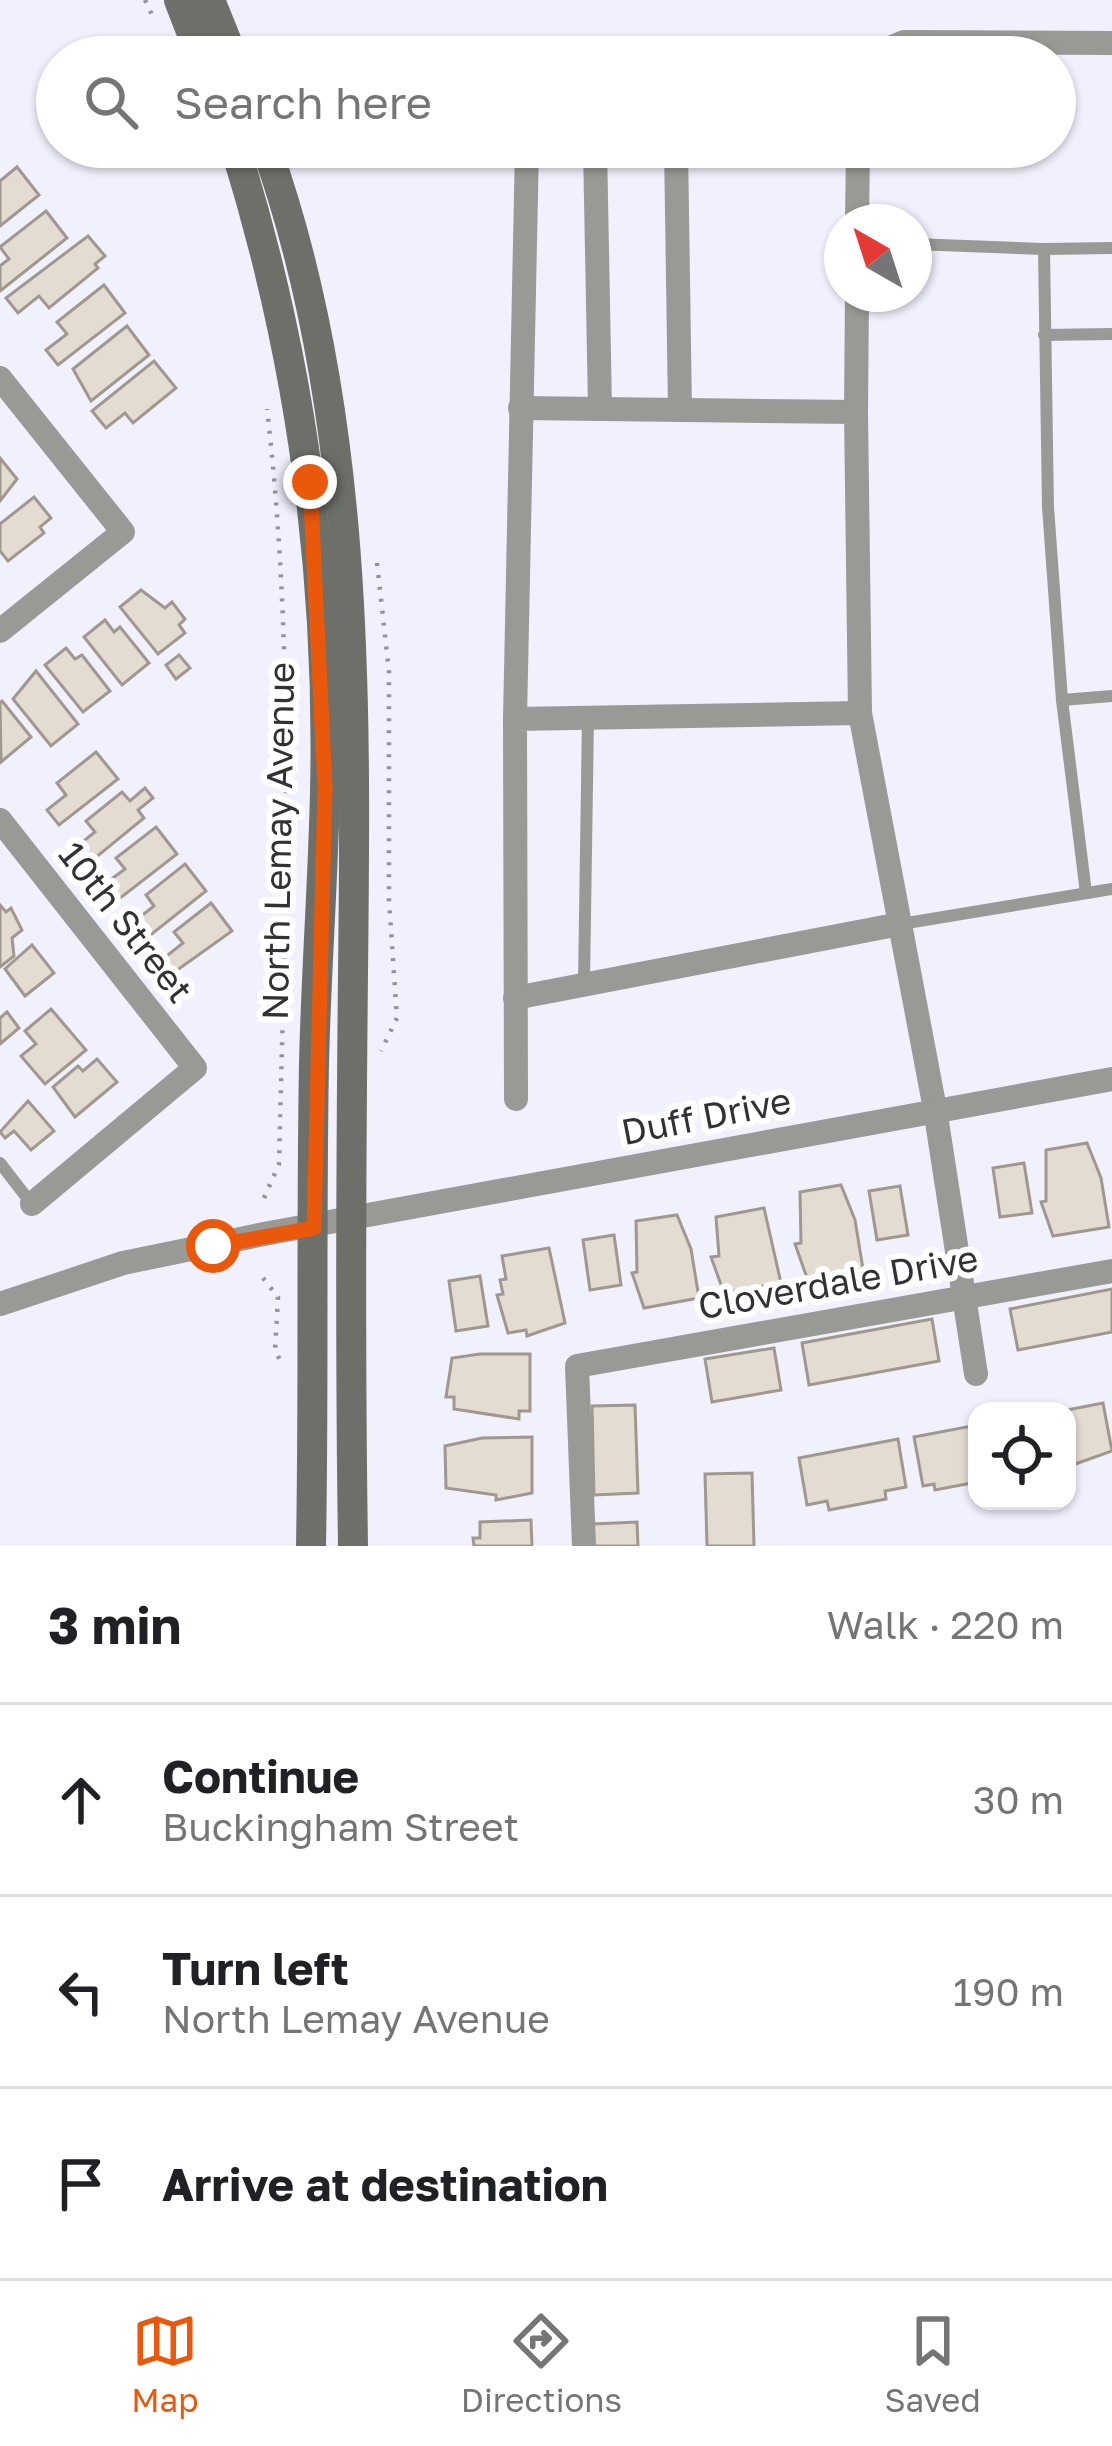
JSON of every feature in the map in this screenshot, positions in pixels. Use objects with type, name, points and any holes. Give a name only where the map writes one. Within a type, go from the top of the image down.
[{"type":"main road","points":[[178,0],[193,36]]},
{"type":"main road","points":[[210,0],[225,36]]},
{"type":"main road","name":"North Lemay Avenue","points":[[242,168],[268,253],[296,388],[313,521],[325,787],[311,1546]]},
{"type":"main road","name":"North Lemay Avenue","points":[[272,168],[305,284],[343,520],[356,794],[349,1221],[353,1546]]},
{"type":"street","points":[[1076,43],[1112,43]]},
{"type":"street","points":[[516,1100],[515,718],[526,168]]},
{"type":"street","points":[[595,168],[600,408]]},
{"type":"street","points":[[676,168],[680,410]]},
{"type":"street","points":[[857,204],[858,168]]},
{"type":"street","points":[[857,312],[860,713],[935,1109],[976,1374]]},
{"type":"street","points":[[0,378],[123,532],[0,631]]},
{"type":"street","points":[[520,408],[856,412]]},
{"type":"street","points":[[515,718],[860,713]]},
{"type":"street","name":"10th Street","points":[[0,820],[195,1068],[32,1204]]},
{"type":"street","points":[[515,998],[900,924]]},
{"type":"street","name":"Duff Drive","points":[[0,1304],[124,1263],[1112,1078]]},
{"type":"street","name":"Cloverdale Drive","points":[[584,1546],[577,1366],[1112,1270]]},
{"type":"lane","points":[[932,245],[1112,248]]},
{"type":"lane","points":[[1044,249],[1048,507],[1062,700],[1086,893]]},
{"type":"lane","points":[[1044,335],[1112,334]]},
{"type":"lane","points":[[1062,700],[1112,696]]},
{"type":"lane","points":[[584,985],[588,717]]},
{"type":"lane","points":[[900,924],[1112,889]]},
{"type":"lane","points":[[0,1162],[32,1204]]},
{"type":"path","points":[[265,393],[280,542],[286,874],[280,1164],[265,1194]]},
{"type":"path","points":[[262,1281],[278,1298],[275,1350]]},
{"type":"building","points":[[17,167],[39,195],[0,226],[0,181]]},
{"type":"building","points":[[46,211],[67,238],[0,291],[0,266],[9,259],[0,247]]},
{"type":"building","points":[[88,236],[105,256],[95,264],[98,268],[49,308],[39,296],[18,313],[6,298]]},
{"type":"building","points":[[104,285],[125,313],[58,365],[46,350],[67,334],[57,322]]},
{"type":"building","points":[[127,326],[149,355],[91,401],[73,369]]},
{"type":"building","points":[[154,361],[176,388],[133,423],[125,413],[106,428],[92,411]]},
{"type":"building","points":[[0,458],[17,479],[0,501]]},
{"type":"building","points":[[34,497],[51,518],[40,527],[44,533],[8,561],[0,551],[0,524]]},
{"type":"building","points":[[141,590],[165,608],[172,602],[185,619],[179,625],[185,633],[158,654],[120,607]]},
{"type":"building","points":[[105,620],[114,632],[120,627],[149,663],[122,685],[84,637]]},
{"type":"building","points":[[66,648],[75,659],[82,655],[110,691],[83,712],[45,665]]},
{"type":"building","points":[[179,655],[190,668],[176,679],[166,665]]},
{"type":"building","points":[[36,671],[78,724],[51,746],[13,699]]},
{"type":"building","points":[[0,703],[31,737],[1,762]]},
{"type":"building","points":[[96,752],[118,779],[59,825],[47,810],[66,795],[57,783]]},
{"type":"building","points":[[145,788],[153,798],[138,810],[144,818],[89,863],[76,847],[95,832],[86,821],[122,792],[130,801]]},
{"type":"building","points":[[156,827],[177,854],[119,899],[106,883],[125,869],[116,858]]},
{"type":"building","points":[[185,864],[206,891],[148,937],[135,921],[154,906],[146,895]]},
{"type":"building","points":[[211,903],[232,931],[173,973],[164,958],[183,943],[174,932]]},
{"type":"building","points":[[0,905],[6,912],[11,908],[22,930],[12,938],[14,956],[0,967]]},
{"type":"building","points":[[32,945],[54,973],[25,996],[5,969]]},
{"type":"building","points":[[51,1009],[86,1050],[45,1084],[21,1056],[36,1044],[25,1031]]},
{"type":"building","points":[[7,1012],[19,1028],[0,1044],[0,1018]]},
{"type":"building","points":[[97,1059],[117,1082],[75,1117],[53,1087],[78,1066],[83,1071]]},
{"type":"building","points":[[28,1101],[54,1131],[31,1150],[14,1131],[5,1138],[0,1132]]},
{"type":"building","points":[[1087,1143],[1101,1178],[1109,1227],[1053,1236],[1041,1202],[1046,1201],[1046,1150]]},
{"type":"building","points":[[1024,1163],[1032,1213],[1000,1217],[993,1168]]},
{"type":"building","points":[[841,1185],[855,1220],[863,1269],[807,1278],[795,1244],[801,1243],[800,1192]]},
{"type":"building","points":[[900,1186],[908,1235],[877,1240],[869,1191]]},
{"type":"building","points":[[764,1208],[781,1283],[724,1293],[711,1257],[719,1256],[716,1217]]},
{"type":"building","points":[[677,1215],[691,1249],[699,1298],[644,1308],[632,1273],[637,1272],[636,1221]]},
{"type":"building","points":[[614,1235],[621,1285],[590,1290],[583,1240]]},
{"type":"building","points":[[549,1248],[565,1323],[527,1336],[526,1330],[508,1333],[497,1295],[503,1294],[500,1280],[506,1279],[502,1256]]},
{"type":"building","points":[[480,1276],[488,1326],[456,1331],[449,1281]]},
{"type":"building","points":[[1112,1289],[1112,1332],[1018,1350],[1010,1309]]},
{"type":"building","points":[[932,1319],[939,1361],[809,1385],[802,1343]]},
{"type":"building","points":[[774,1348],[781,1390],[712,1402],[705,1359]]},
{"type":"building","points":[[530,1354],[530,1411],[519,1411],[519,1419],[454,1409],[454,1397],[446,1397],[452,1358]]},
{"type":"building","points":[[1103,1403],[1112,1451],[1076,1464],[1076,1408]]},
{"type":"building","points":[[635,1405],[638,1493],[594,1495],[592,1406]]},
{"type":"building","points":[[968,1427],[968,1484],[935,1490],[934,1484],[923,1486],[914,1437]]},
{"type":"building","points":[[532,1437],[532,1493],[496,1500],[496,1495],[446,1488],[445,1446],[482,1438]]},
{"type":"building","points":[[898,1439],[906,1487],[885,1491],[886,1499],[829,1510],[827,1501],[807,1505],[799,1458]]},
{"type":"building","points":[[752,1473],[754,1546],[707,1546],[705,1474]]},
{"type":"building","points":[[531,1520],[532,1546],[474,1546],[473,1538],[480,1538],[480,1522]]},
{"type":"building","points":[[637,1522],[638,1546],[594,1546],[593,1524]]},
{"type":"route","points":[[213,1246],[314,1228],[315,1022],[325,787],[310,482]]}]
